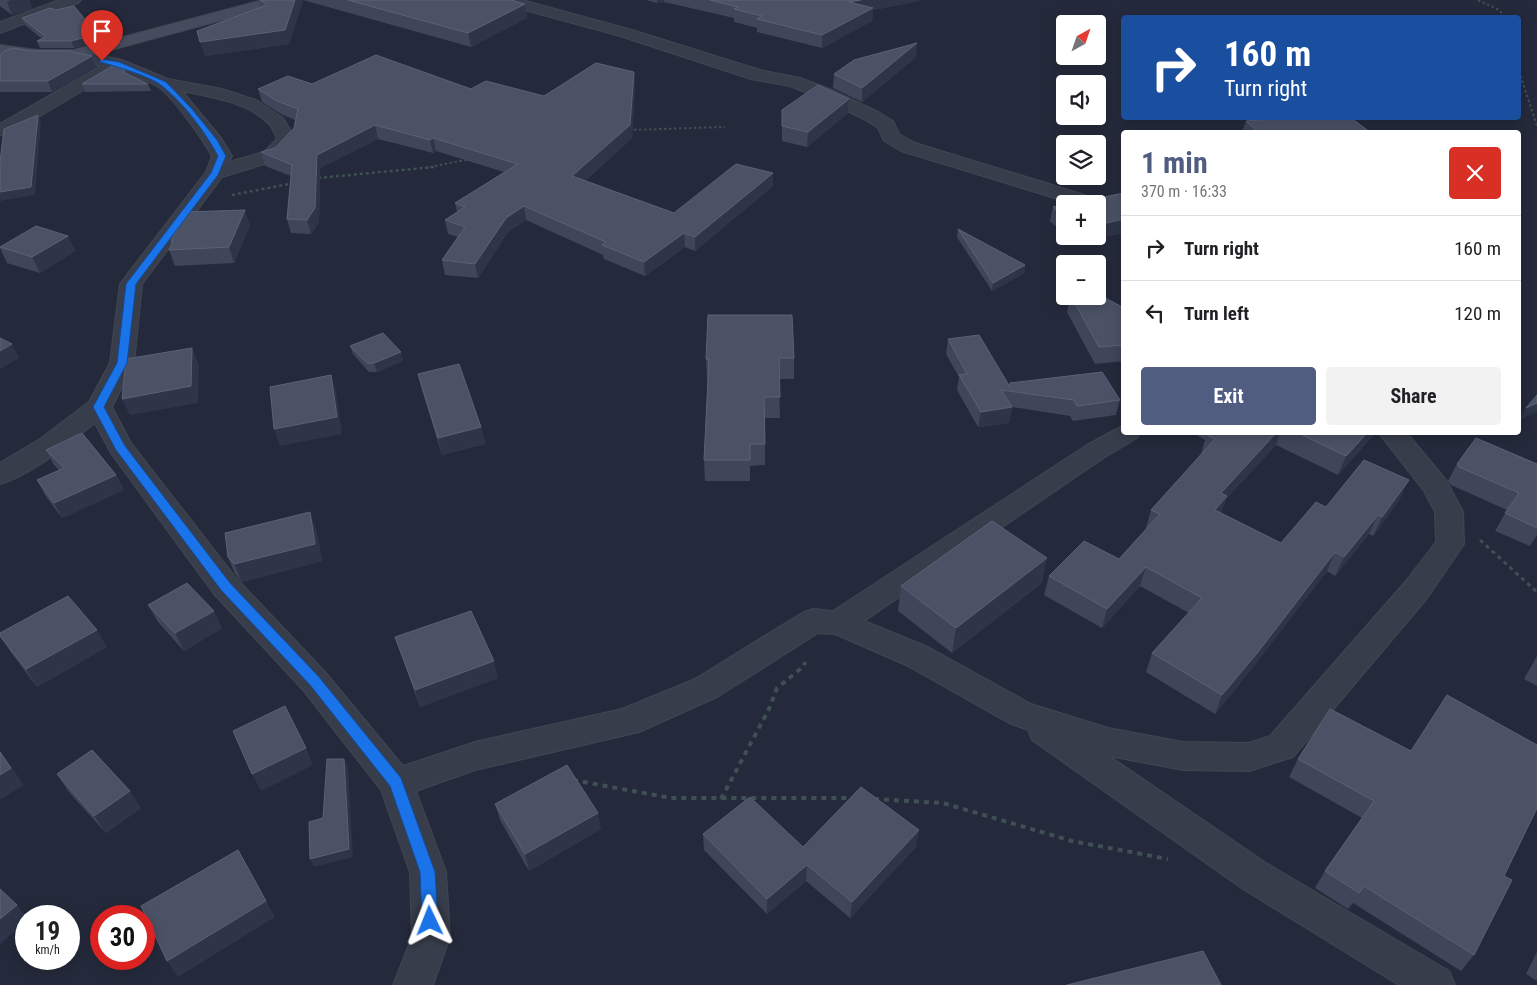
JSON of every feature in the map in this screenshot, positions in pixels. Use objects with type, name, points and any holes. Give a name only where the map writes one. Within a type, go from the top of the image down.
[{"type":"street","points":[[0,28],[73,0]]},
{"type":"street","points":[[74,55],[281,0]]},
{"type":"street","points":[[504,0],[626,34],[757,75],[794,82],[826,94],[872,116],[886,125],[891,137],[908,147],[1065,195]]},
{"type":"street","points":[[0,14],[19,20]]},
{"type":"street","points":[[2,51],[37,55],[74,55],[116,64],[164,84],[215,93],[250,104],[276,120],[287,140],[270,156],[215,173]]},
{"type":"street","points":[[3,130],[116,64]]},
{"type":"street","points":[[0,475],[49,445],[98,407],[122,363],[131,284],[215,173],[222,156],[214,142],[189,110],[164,84]]},
{"type":"street","points":[[98,407],[120,447],[226,586],[314,681],[396,783],[428,872],[431,937],[413,985]]},
{"type":"street","points":[[396,783],[475,756],[627,722],[706,688],[826,622],[1123,435]]},
{"type":"street","points":[[1020,714],[1108,742],[1183,756],[1249,757],[1281,747],[1417,589],[1450,544],[1449,512],[1436,487],[1395,435]]},
{"type":"street","points":[[826,622],[917,656],[1020,714],[1253,875],[1435,985]]},
{"type":"path","points":[[1478,0],[1499,10],[1503,15]]},
{"type":"path","points":[[1521,78],[1537,126]]},
{"type":"path","points":[[621,130],[726,127]]},
{"type":"path","points":[[314,179],[455,164],[475,158]]},
{"type":"path","points":[[192,203],[295,182]]},
{"type":"path","points":[[1449,512],[1537,592]]},
{"type":"path","points":[[721,799],[769,709],[777,688],[804,666],[826,622]]},
{"type":"path","points":[[568,779],[670,798],[854,798]]},
{"type":"path","points":[[864,799],[943,803],[1072,841],[1177,860]]},
{"type":"building","points":[[260,0],[295,0],[285,30],[200,42],[197,31],[267,5]]},
{"type":"building","points":[[348,0],[511,0],[525,4],[468,33]]},
{"type":"building","points":[[710,0],[861,0],[849,2],[873,8],[822,35],[757,19],[762,16],[734,9],[738,7]]},
{"type":"building","points":[[74,6],[97,34],[71,41],[37,41],[46,37],[22,18],[50,8],[56,10]]},
{"type":"building","points":[[917,43],[862,88],[834,74],[854,60]]},
{"type":"building","points":[[12,48],[32,51],[68,51],[92,56],[48,81],[0,81],[0,56],[3,52]]},
{"type":"building","points":[[376,55],[471,89],[486,81],[544,96],[596,63],[634,72],[630,125],[572,176],[674,213],[736,164],[773,173],[695,237],[684,233],[644,262],[602,245],[606,242],[524,206],[506,218],[475,264],[442,260],[465,227],[445,220],[465,207],[455,203],[518,164],[433,138],[430,140],[375,125],[317,155],[315,208],[307,220],[287,219],[292,165],[261,152],[275,148],[294,128],[298,109],[277,101],[258,89],[288,76],[312,84]]},
{"type":"building","points":[[114,65],[125,69],[123,72],[148,84],[82,84]]},
{"type":"building","points":[[818,85],[849,99],[808,132],[782,126],[782,110]]},
{"type":"building","points":[[38,115],[31,187],[0,192],[0,162],[4,129]]},
{"type":"building","points":[[1354,120],[1367,130],[1256,130],[1246,121]]},
{"type":"building","points":[[1121,194],[1121,220],[1106,223],[1106,197]]},
{"type":"building","points":[[245,210],[229,247],[169,250],[173,241],[171,241],[186,212]]},
{"type":"building","points":[[36,226],[68,236],[32,257],[0,247]]},
{"type":"building","points":[[958,229],[1025,265],[993,283]]},
{"type":"building","points":[[1106,298],[1121,306],[1121,345],[1099,347],[1076,305],[1106,305]]},
{"type":"building","points":[[708,315],[792,315],[794,358],[779,358],[780,397],[764,397],[765,444],[750,444],[750,460],[704,460],[709,359],[706,359]]},
{"type":"building","points":[[383,333],[401,352],[374,363],[367,363],[350,346]]},
{"type":"building","points":[[979,335],[1010,387],[1010,383],[1102,372],[1120,400],[1077,406],[1074,400],[1001,390],[1012,407],[981,412],[959,375],[967,374],[948,339]]},
{"type":"building","points":[[0,338],[12,344],[0,351]]},
{"type":"building","points":[[192,348],[191,386],[122,399],[126,359]]},
{"type":"building","points":[[459,364],[481,427],[438,438],[418,374]]},
{"type":"building","points":[[331,375],[337,417],[274,429],[270,387]]},
{"type":"building","points":[[1537,395],[1537,403],[1526,408]]},
{"type":"building","points":[[82,433],[116,475],[54,503],[37,480],[64,468],[46,450]]},
{"type":"building","points":[[1207,435],[1274,435],[1221,493],[1227,496],[1215,510],[1281,543],[1316,502],[1326,507],[1364,460],[1409,480],[1382,517],[1378,515],[1344,557],[1335,552],[1258,652],[1222,695],[1152,653],[1202,598],[1146,567],[1107,609],[1049,576],[1084,541],[1119,559],[1160,514],[1151,510],[1215,439]]},
{"type":"building","points":[[1302,435],[1365,435],[1346,456]]},
{"type":"building","points":[[1476,438],[1537,464],[1537,528],[1505,513],[1519,493],[1459,467],[1457,464]]},
{"type":"building","points":[[310,512],[315,544],[234,564],[228,557],[225,533]]},
{"type":"building","points":[[992,521],[1047,558],[956,628],[901,586]]},
{"type":"building","points":[[187,583],[214,611],[175,633],[148,605]]},
{"type":"building","points":[[68,596],[97,630],[26,669],[0,636],[0,633]]},
{"type":"building","points":[[471,611],[494,661],[415,690],[395,637]]},
{"type":"building","points":[[1447,695],[1537,745],[1537,808],[1504,876],[1512,880],[1474,955],[1364,886],[1359,893],[1325,871],[1374,801],[1298,759],[1330,709],[1411,751]]},
{"type":"building","points":[[285,706],[306,748],[252,774],[233,731]]},
{"type":"building","points":[[92,750],[130,791],[94,816],[57,774]]},
{"type":"building","points":[[0,752],[11,768],[0,775]]},
{"type":"building","points":[[327,759],[344,759],[349,849],[310,859],[309,822],[323,818]]},
{"type":"building","points":[[567,765],[598,813],[525,854],[495,804]]},
{"type":"building","points":[[861,787],[919,830],[852,902],[807,865],[767,899],[703,834],[750,797],[803,847]]},
{"type":"building","points":[[238,850],[266,901],[167,961],[155,936],[155,905],[143,905]]},
{"type":"building","points":[[0,889],[17,905],[0,919]]},
{"type":"building","points":[[1203,951],[1221,985],[1067,985]]},
{"type":"route","points":[[102,61],[116,64],[164,84],[189,110],[214,142],[222,156],[215,173],[131,284],[122,363],[98,407],[120,447],[226,586],[314,681],[396,783],[428,872],[430,921]]}]
